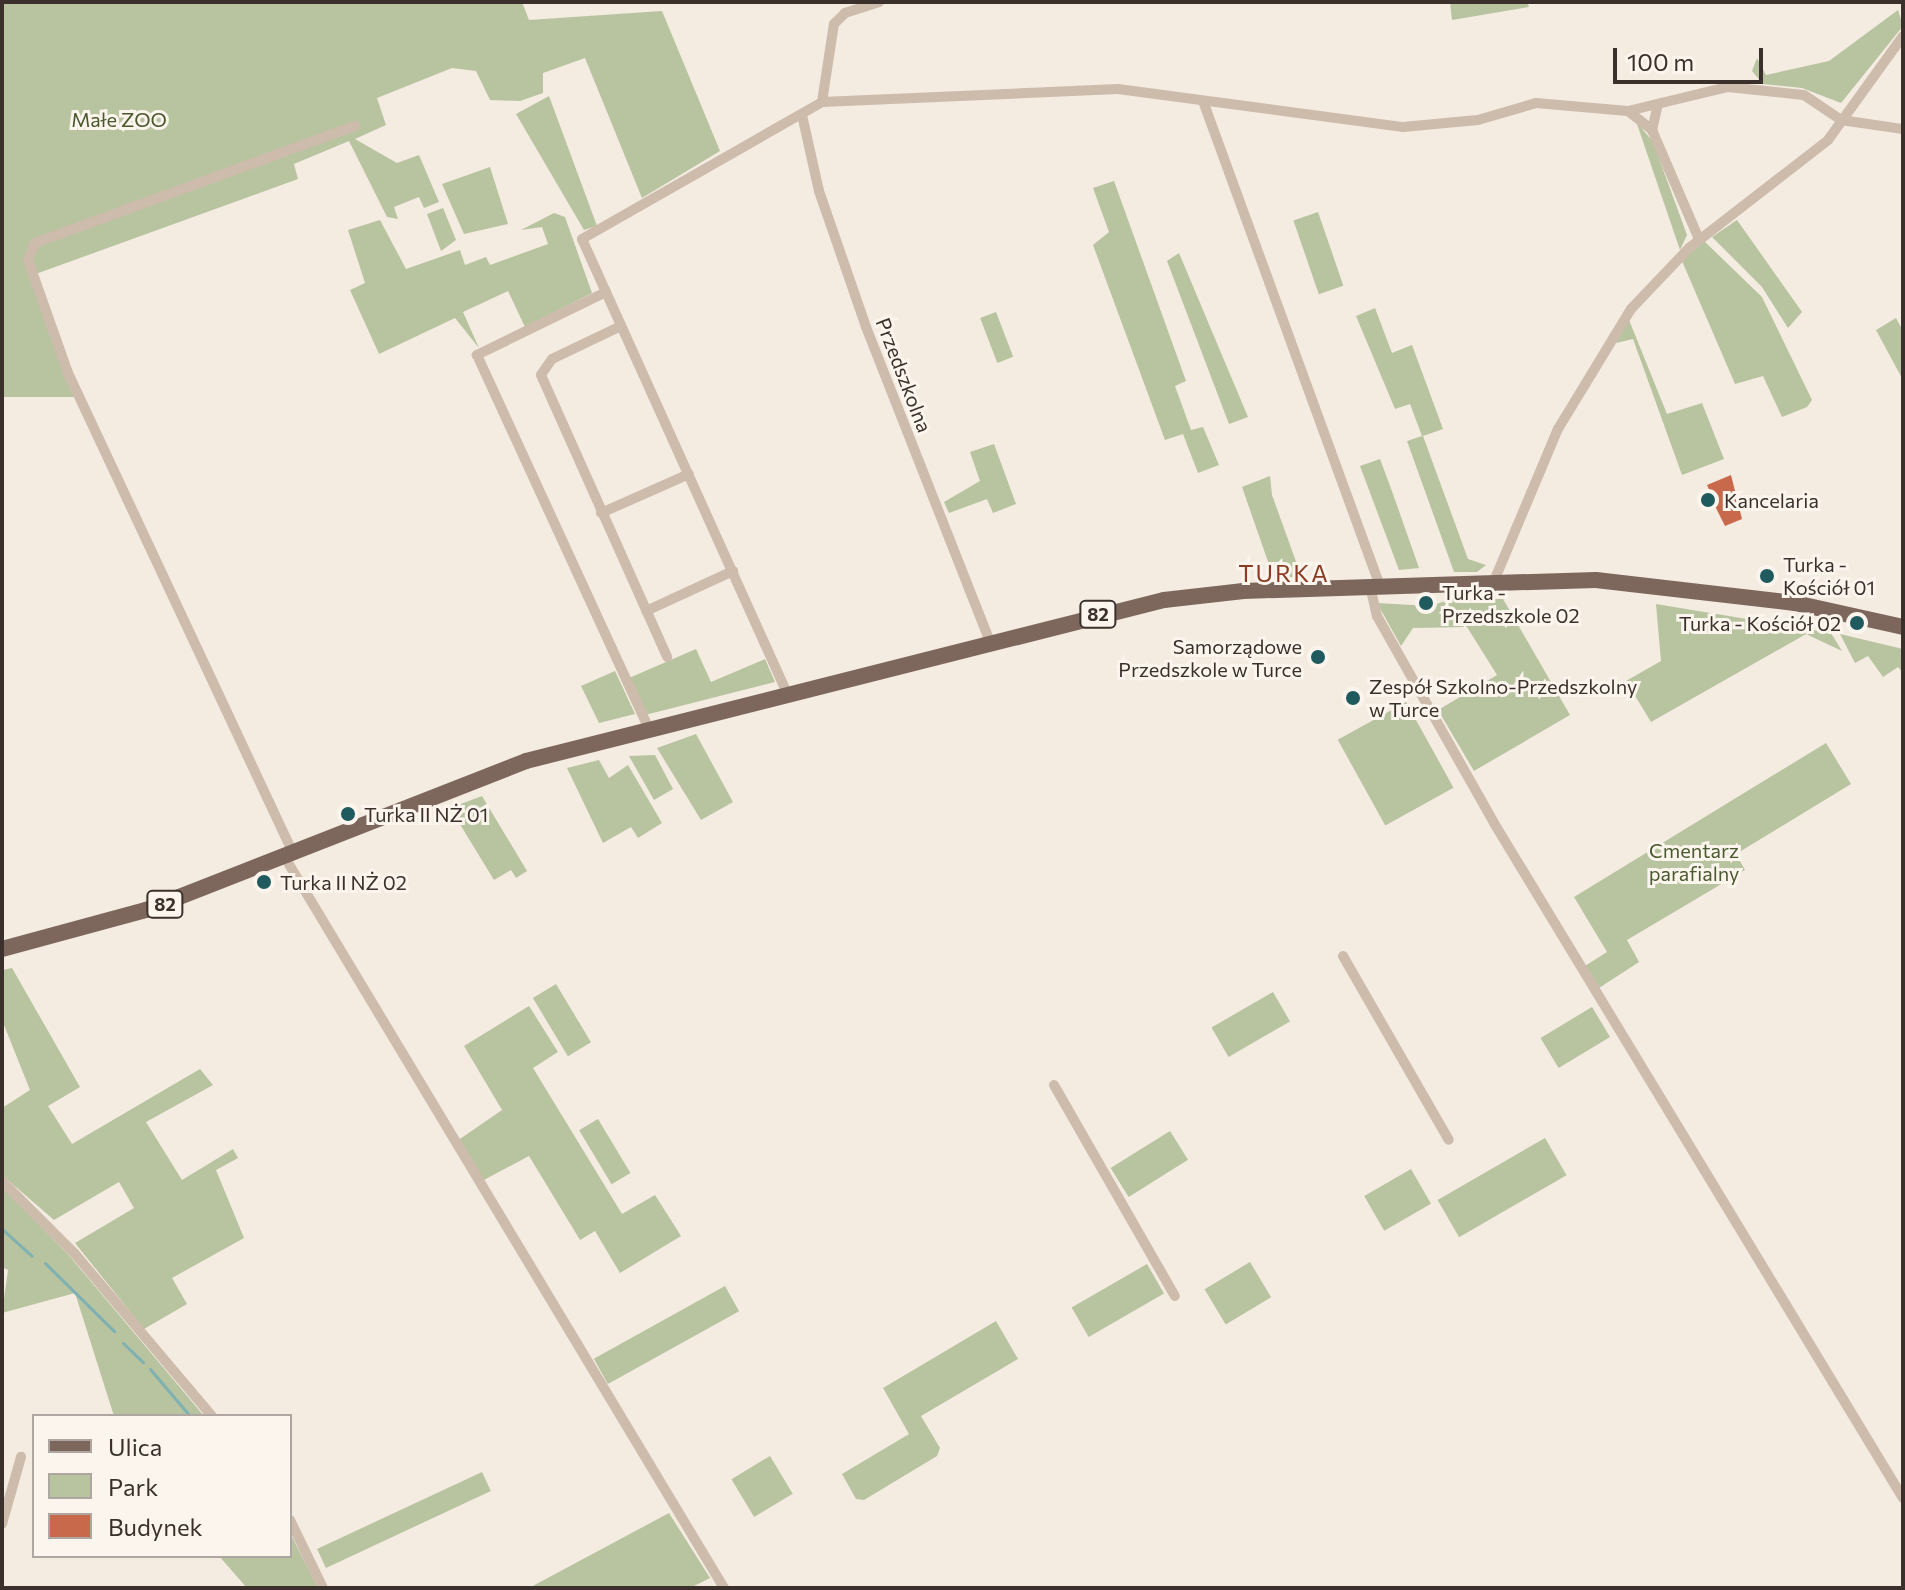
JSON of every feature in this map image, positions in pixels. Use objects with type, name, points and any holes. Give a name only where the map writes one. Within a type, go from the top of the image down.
[{"type":"main road","name":"82","points":[[2,949],[119,919],[479,777],[787,693],[1183,597],[1494,581],[1637,583],[1817,607],[1903,627]]},
{"type":"street","points":[[822,102],[834,24],[845,13],[879,2]]},
{"type":"street","points":[[1494,581],[1576,398],[1631,309],[1699,239],[1801,166],[1841,120],[1903,36]]},
{"type":"street","points":[[787,693],[582,239],[822,102],[1110,89],[1403,127],[1478,120],[1536,103],[1628,111],[1728,87],[1804,95],[1841,120],[1903,129]]},
{"type":"street","points":[[1203,101],[1375,586],[1377,616],[1494,823],[1903,1498]]},
{"type":"street","points":[[1652,130],[1658,104]]},
{"type":"street","points":[[1628,111],[1652,130],[1699,239]]},
{"type":"street","name":"Przedszkolna","points":[[802,115],[819,191],[866,327],[990,642]]},
{"type":"street","points":[[355,126],[35,243],[28,260],[68,373],[289,854],[724,1588]]},
{"type":"street","points":[[606,292],[477,355],[649,729]]},
{"type":"street","points":[[621,326],[552,359],[541,375],[667,657]]},
{"type":"street","points":[[601,513],[689,474]]},
{"type":"street","points":[[646,611],[733,571]]},
{"type":"street","points":[[1343,956],[1449,1140]]},
{"type":"street","points":[[1054,1085],[1175,1296]]},
{"type":"street","points":[[2,1181],[75,1254],[210,1414]]},
{"type":"street","points":[[2,1524],[21,1457]]},
{"type":"street","points":[[292,1524],[323,1588]]},
{"type":"green space","name":"Małe ZOO","points":[[2,2],[522,2],[529,20],[662,11],[720,151],[642,198],[585,58],[543,73],[543,93],[520,101],[490,100],[476,71],[452,68],[377,98],[386,125],[355,139],[397,163],[419,155],[439,202],[424,208],[419,197],[394,207],[398,219],[387,217],[349,141],[294,164],[298,179],[33,275],[80,397],[2,397]]},
{"type":"green space","points":[[1450,2],[1527,2],[1529,7],[1452,20]]},
{"type":"green space","points":[[1898,10],[1903,26],[1841,103],[1802,88],[1763,84],[1752,71],[1757,58],[1766,75],[1829,61]]},
{"type":"green space","points":[[549,96],[597,226],[584,230],[516,114]]},
{"type":"green space","points":[[1636,121],[1653,142],[1687,235],[1680,250]]},
{"type":"green space","points":[[490,167],[508,224],[464,234],[442,184]]},
{"type":"green space","points":[[1114,181],[1186,381],[1175,386],[1191,430],[1203,427],[1219,465],[1198,473],[1183,434],[1165,440],[1093,245],[1109,232],[1093,188]]},
{"type":"green space","points":[[443,208],[456,240],[441,251],[427,214]]},
{"type":"green space","points":[[1318,212],[1343,286],[1319,294],[1293,220]]},
{"type":"green space","points":[[554,213],[565,217],[592,293],[525,327],[508,291],[463,312],[479,348],[455,318],[379,354],[350,290],[365,283],[348,230],[380,220],[406,269],[460,250],[465,265],[486,257],[490,265],[548,244],[542,227],[521,230]]},
{"type":"green space","points":[[1737,220],[1802,312],[1788,328],[1762,287],[1712,237]]},
{"type":"green space","points":[[1704,241],[1762,297],[1812,400],[1807,407],[1782,417],[1763,376],[1735,384],[1682,261]]},
{"type":"green space","points":[[1179,253],[1248,417],[1229,424],[1167,261]]},
{"type":"green space","points":[[1375,308],[1392,353],[1412,345],[1443,429],[1423,436],[1468,559],[1486,565],[1477,572],[1454,572],[1407,441],[1422,436],[1410,404],[1395,409],[1356,316]]},
{"type":"green space","points":[[996,312],[1013,357],[997,363],[980,318]]},
{"type":"green space","points":[[1896,318],[1903,331],[1903,380],[1876,330]]},
{"type":"green space","points":[[1629,320],[1667,414],[1702,403],[1724,459],[1682,475],[1633,339],[1616,343]]},
{"type":"green space","points":[[994,444],[1016,504],[993,513],[987,499],[949,513],[944,502],[980,481],[970,452]]},
{"type":"green space","points":[[1380,459],[1419,568],[1399,570],[1360,466]]},
{"type":"green space","points":[[1270,476],[1272,495],[1302,578],[1273,576],[1242,487]]},
{"type":"green space","points":[[1452,599],[1503,599],[1570,715],[1474,771],[1438,710],[1497,675],[1467,627],[1413,628],[1401,646],[1377,603],[1430,606]]},
{"type":"green space","points":[[1656,604],[1831,633],[1842,651],[1806,634],[1651,722],[1626,681],[1661,661]]},
{"type":"green space","points":[[1840,634],[1903,649],[1903,673],[1898,667],[1883,677],[1868,656],[1855,663]]},
{"type":"green space","points":[[696,649],[711,682],[765,659],[775,682],[645,715],[629,678]]},
{"type":"green space","points":[[615,671],[635,714],[599,723],[581,686]]},
{"type":"green space","points":[[1406,702],[1454,788],[1385,826],[1338,740]]},
{"type":"green space","points":[[696,734],[733,802],[701,820],[657,748]]},
{"type":"green space","name":"Cmentarz parafialny","points":[[1826,743],[1851,784],[1736,854],[1745,870],[1627,940],[1639,962],[1599,988],[1585,966],[1607,952],[1574,897]]},
{"type":"green space","points":[[655,755],[673,789],[654,800],[629,756]]},
{"type":"green space","points":[[599,760],[609,778],[628,765],[662,823],[638,838],[631,827],[603,843],[567,768]]},
{"type":"green space","points":[[482,796],[527,871],[516,878],[511,870],[494,880],[450,808]]},
{"type":"green space","points":[[12,968],[80,1087],[48,1106],[72,1144],[200,1069],[213,1085],[146,1122],[182,1180],[233,1149],[238,1158],[216,1170],[244,1238],[172,1278],[187,1304],[144,1329],[75,1243],[134,1208],[119,1182],[54,1220],[2,1175],[2,1108],[30,1090],[2,1020],[2,970]]},
{"type":"green space","points":[[556,984],[591,1042],[568,1056],[533,998]]},
{"type":"green space","points":[[1273,992],[1290,1021],[1229,1057],[1212,1028]]},
{"type":"green space","points":[[529,1006],[558,1052],[533,1068],[622,1214],[655,1195],[681,1236],[620,1273],[595,1231],[580,1240],[529,1156],[482,1181],[457,1141],[502,1110],[464,1046]]},
{"type":"green space","points":[[1592,1007],[1610,1037],[1559,1068],[1541,1038]]},
{"type":"green space","points":[[598,1119],[630,1173],[612,1184],[579,1130]]},
{"type":"green space","points":[[1170,1131],[1188,1160],[1129,1197],[1111,1168]]},
{"type":"green space","points":[[1545,1138],[1566,1175],[1459,1237],[1438,1200]]},
{"type":"green space","points":[[1411,1169],[1431,1204],[1384,1231],[1364,1196]]},
{"type":"green space","points":[[2,1187],[67,1253],[202,1414],[113,1414],[75,1293],[2,1313],[8,1270],[2,1267]]},
{"type":"green space","points":[[1250,1262],[1271,1297],[1226,1324],[1205,1289]]},
{"type":"green space","points":[[1147,1264],[1164,1293],[1089,1337],[1072,1308]]},
{"type":"green space","points":[[725,1286],[739,1311],[608,1384],[594,1359]]},
{"type":"green space","points":[[996,1321],[1018,1359],[921,1416],[940,1448],[937,1456],[864,1500],[856,1499],[842,1474],[909,1434],[883,1388]]},
{"type":"green space","points":[[770,1456],[793,1494],[754,1517],[731,1479]]},
{"type":"green space","points":[[482,1472],[491,1491],[326,1568],[317,1549]]},
{"type":"green space","points":[[669,1513],[710,1578],[690,1588],[529,1588]]},
{"type":"green space","points":[[292,1537],[318,1588],[247,1588],[221,1558],[292,1558]]},
{"type":"building","points":[[1731,475],[1742,519],[1725,526],[1713,502],[1706,505],[1702,495],[1710,492],[1707,485]]},
{"type":"waterway","points":[[2,1229],[32,1256]]},
{"type":"waterway","points":[[45,1263],[114,1331]]},
{"type":"waterway","points":[[123,1343],[143,1362]]},
{"type":"waterway","points":[[150,1369],[188,1414]]},
{"type":"place","name":"Kancelaria","points":[[1708,500]]},
{"type":"place","name":"Turka - Kościół 01","points":[[1767,576]]},
{"type":"place","name":"Turka - Przedszkole 02","points":[[1426,603]]},
{"type":"place","name":"Turka - Kościół 02","points":[[1857,623]]},
{"type":"place","name":"Samorządowe Przedszkole w Turce","points":[[1318,657]]},
{"type":"place","name":"Zespół Szkolno-Przedszkolny w Turce","points":[[1353,698]]},
{"type":"place","name":"Turka II NŻ 01","points":[[348,814]]},
{"type":"place","name":"Turka II NŻ 02","points":[[264,882]]},
{"type":"district","name":"TURKA","points":[[1284,573]]}]
